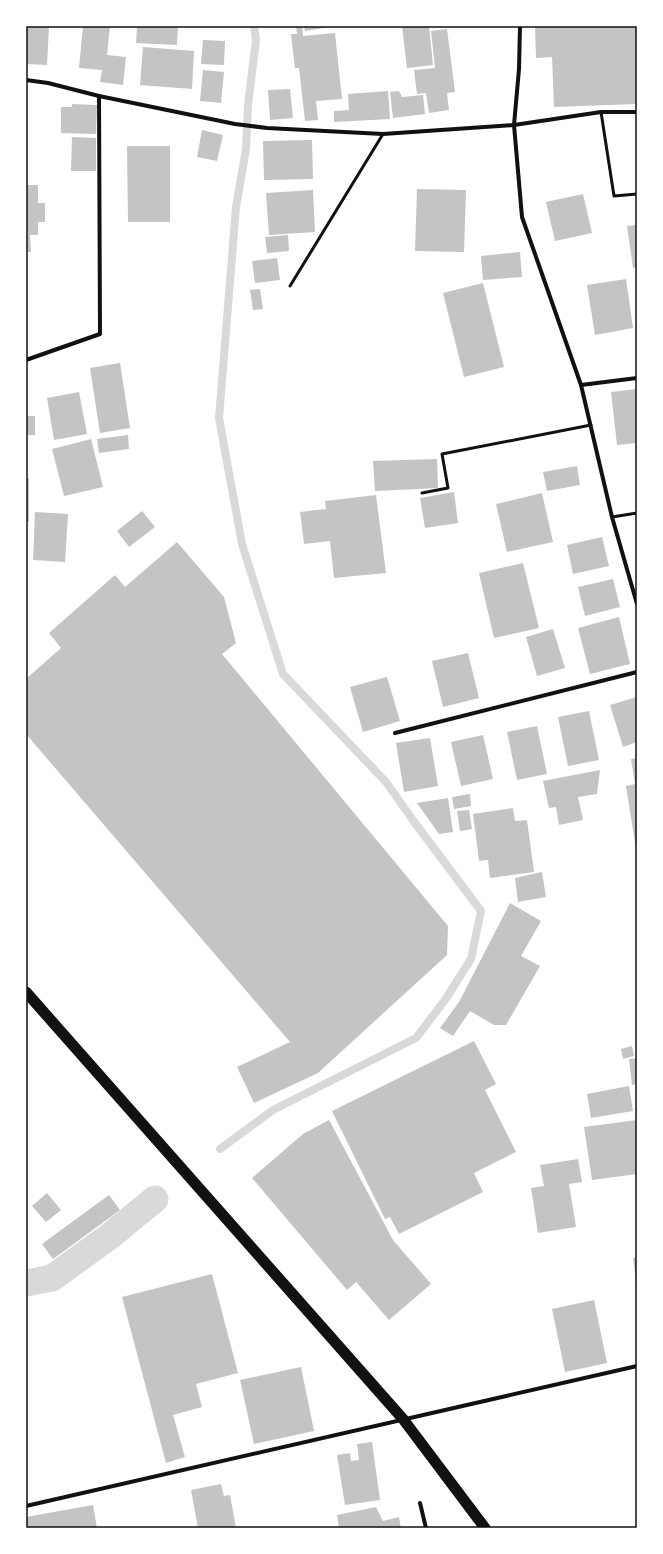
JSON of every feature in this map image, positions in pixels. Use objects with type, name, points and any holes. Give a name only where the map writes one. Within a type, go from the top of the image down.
[{"type":"highway","points":[[26,992],[403,1419],[485,1528]]},
{"type":"street","points":[[520,26],[520,68],[514,125],[522,217],[581,385],[612,517],[637,604]]},
{"type":"street","points":[[26,80],[48,83],[99,96],[235,124],[267,128],[383,134],[514,125],[601,112],[637,112]]},
{"type":"street","points":[[26,360],[100,334],[99,96]]},
{"type":"street","points":[[581,385],[637,378]]},
{"type":"street","points":[[395,733],[637,672]]},
{"type":"street","points":[[26,1506],[637,1366]]},
{"type":"street","points":[[420,1503],[426,1528]]},
{"type":"lane","points":[[601,112],[614,196],[637,194]]},
{"type":"lane","points":[[290,286],[383,134]]},
{"type":"lane","points":[[422,493],[448,488],[442,454],[591,425]]},
{"type":"lane","points":[[612,517],[637,513]]},
{"type":"building","points":[[26,26],[49,26],[47,65],[26,64]]},
{"type":"building","points":[[83,26],[110,26],[107,55],[126,57],[123,85],[100,82],[102,70],[79,68]]},
{"type":"building","points":[[137,26],[178,26],[177,45],[136,43]]},
{"type":"building","points":[[296,26],[302,26],[303,36],[335,33],[342,99],[316,101],[318,120],[305,121],[299,68],[295,68],[291,34],[297,34]]},
{"type":"building","points":[[304,26],[330,26],[330,27],[305,31]]},
{"type":"building","points":[[402,26],[429,26],[433,65],[407,68]]},
{"type":"building","points":[[535,26],[637,26],[637,104],[554,107],[552,57],[536,58]]},
{"type":"building","points":[[447,29],[455,92],[447,93],[449,110],[429,113],[426,93],[417,94],[414,70],[435,68],[431,31]]},
{"type":"building","points":[[203,40],[225,41],[224,65],[201,64]]},
{"type":"building","points":[[143,47],[194,51],[192,89],[140,85]]},
{"type":"building","points":[[203,70],[224,72],[221,103],[200,101]]},
{"type":"building","points":[[290,89],[293,118],[270,120],[268,90]]},
{"type":"building","points":[[388,91],[390,119],[334,122],[334,111],[349,110],[348,94]]},
{"type":"building","points":[[399,91],[402,97],[423,95],[425,114],[393,118],[390,92]]},
{"type":"building","points":[[72,104],[97,105],[96,134],[61,133],[61,107],[72,107]]},
{"type":"building","points":[[202,130],[223,135],[217,161],[197,157]]},
{"type":"building","points":[[72,137],[96,138],[96,171],[71,171]]},
{"type":"building","points":[[312,140],[313,179],[264,180],[263,141]]},
{"type":"building","points":[[127,146],[170,146],[170,222],[128,222]]},
{"type":"building","points":[[26,185],[38,185],[38,203],[45,203],[45,222],[38,222],[38,235],[30,235],[31,252],[26,252]]},
{"type":"building","points":[[417,189],[466,190],[464,252],[415,251]]},
{"type":"building","points":[[313,190],[315,232],[269,235],[266,193]]},
{"type":"building","points":[[583,194],[592,233],[555,241],[546,202]]},
{"type":"building","points":[[637,225],[637,267],[633,268],[627,226]]},
{"type":"building","points":[[288,235],[289,251],[267,253],[265,237]]},
{"type":"building","points":[[520,252],[522,277],[483,280],[481,256]]},
{"type":"building","points":[[277,258],[280,280],[255,283],[252,261]]},
{"type":"building","points":[[626,279],[633,328],[595,335],[587,285]]},
{"type":"building","points":[[483,283],[504,367],[464,377],[443,293]]},
{"type":"building","points":[[260,289],[263,309],[253,310],[250,290]]},
{"type":"building","points":[[120,363],[130,428],[100,433],[90,368]]},
{"type":"building","points":[[637,389],[637,443],[617,445],[611,392]]},
{"type":"building","points":[[79,392],[87,434],[54,440],[47,398]]},
{"type":"building","points":[[26,416],[35,416],[35,435],[26,435]]},
{"type":"building","points":[[128,435],[129,449],[99,453],[97,439]]},
{"type":"building","points":[[91,439],[103,487],[64,496],[52,449]]},
{"type":"building","points":[[437,459],[438,488],[375,491],[373,461]]},
{"type":"building","points":[[577,466],[580,485],[547,491],[543,472]]},
{"type":"building","points":[[26,478],[29,478],[29,522],[26,522]]},
{"type":"building","points":[[454,492],[458,523],[425,528],[420,498]]},
{"type":"building","points":[[542,493],[553,542],[507,552],[496,504]]},
{"type":"building","points":[[376,495],[386,573],[334,578],[330,541],[304,544],[300,512],[326,509],[325,501]]},
{"type":"building","points":[[142,511],[155,527],[129,547],[117,531]]},
{"type":"building","points":[[35,512],[68,514],[65,562],[33,560]]},
{"type":"building","points":[[602,537],[609,566],[573,574],[567,545]]},
{"type":"building","points":[[177,542],[224,597],[236,643],[222,654],[448,926],[447,955],[318,1073],[254,1103],[237,1067],[290,1042],[26,734],[26,679],[61,648],[49,633],[115,575],[125,587]]},
{"type":"building","points":[[523,563],[539,628],[494,638],[479,573]]},
{"type":"building","points":[[613,579],[620,607],[585,616],[578,587]]},
{"type":"building","points":[[619,617],[630,664],[590,674],[578,628]]},
{"type":"building","points":[[553,629],[565,668],[537,676],[526,637]]},
{"type":"building","points":[[468,653],[479,698],[443,707],[432,661]]},
{"type":"building","points":[[387,677],[400,721],[363,732],[350,687]]},
{"type":"building","points":[[637,697],[637,742],[623,747],[610,705]]},
{"type":"building","points":[[589,711],[599,760],[568,766],[558,717]]},
{"type":"building","points":[[537,726],[547,774],[517,780],[507,732]]},
{"type":"building","points":[[483,735],[493,779],[461,786],[451,742]]},
{"type":"building","points":[[430,738],[438,786],[404,792],[396,743]]},
{"type":"building","points":[[637,758],[636,849],[626,786],[635,784],[631,759]]},
{"type":"building","points":[[600,770],[597,794],[578,797],[583,820],[559,825],[556,807],[549,808],[543,781]]},
{"type":"building","points":[[470,794],[471,806],[454,809],[452,797]]},
{"type":"building","points":[[448,798],[453,832],[439,834],[417,803]]},
{"type":"building","points":[[513,808],[515,821],[527,820],[534,872],[490,878],[488,860],[479,861],[473,814]]},
{"type":"building","points":[[469,810],[472,829],[460,831],[457,811]]},
{"type":"building","points":[[542,872],[546,897],[518,902],[515,878]]},
{"type":"building","points":[[510,903],[541,921],[521,956],[540,966],[506,1025],[494,1025],[470,1011],[453,1036],[440,1028],[459,1002]]},
{"type":"building","points":[[474,1041],[496,1084],[485,1090],[516,1152],[474,1173],[483,1192],[399,1234],[390,1217],[385,1219],[332,1111]]},
{"type":"building","points":[[632,1046],[634,1056],[623,1059],[621,1049]]},
{"type":"building","points":[[637,1058],[637,1084],[632,1085],[629,1059]]},
{"type":"building","points":[[629,1086],[633,1111],[591,1118],[587,1094]]},
{"type":"building","points":[[329,1120],[393,1240],[431,1284],[389,1320],[356,1282],[347,1290],[252,1178],[303,1134]]},
{"type":"building","points":[[637,1120],[637,1174],[592,1180],[584,1127]]},
{"type":"building","points":[[578,1159],[582,1182],[569,1184],[576,1227],[538,1233],[531,1188],[544,1186],[540,1165]]},
{"type":"building","points":[[47,1193],[61,1210],[46,1222],[32,1206]]},
{"type":"building","points":[[109,1195],[120,1210],[53,1259],[42,1244]]},
{"type":"building","points":[[637,1257],[637,1282],[636,1282],[633,1258]]},
{"type":"building","points":[[212,1274],[238,1373],[196,1384],[202,1407],[173,1415],[185,1457],[166,1463],[122,1297]]},
{"type":"building","points":[[594,1300],[607,1363],[565,1372],[552,1309]]},
{"type":"building","points":[[301,1367],[314,1431],[254,1444],[240,1380]]},
{"type":"building","points":[[372,1442],[380,1500],[345,1505],[337,1455],[350,1453],[351,1461],[359,1460],[357,1444]]},
{"type":"building","points":[[221,1484],[224,1496],[230,1495],[236,1528],[198,1528],[191,1490]]},
{"type":"building","points":[[93,1505],[97,1528],[26,1528],[26,1517]]},
{"type":"building","points":[[376,1507],[383,1521],[399,1517],[401,1528],[339,1528],[337,1515]]},
{"type":"waterway","points":[[220,1149],[273,1110],[416,1038],[445,1000],[471,959],[481,911],[386,782],[283,674],[242,544],[219,418],[236,207],[246,149],[248,105],[256,40],[254,26]]},
{"type":"waterway","points":[[26,1283],[52,1278],[110,1236],[155,1199]]}]
